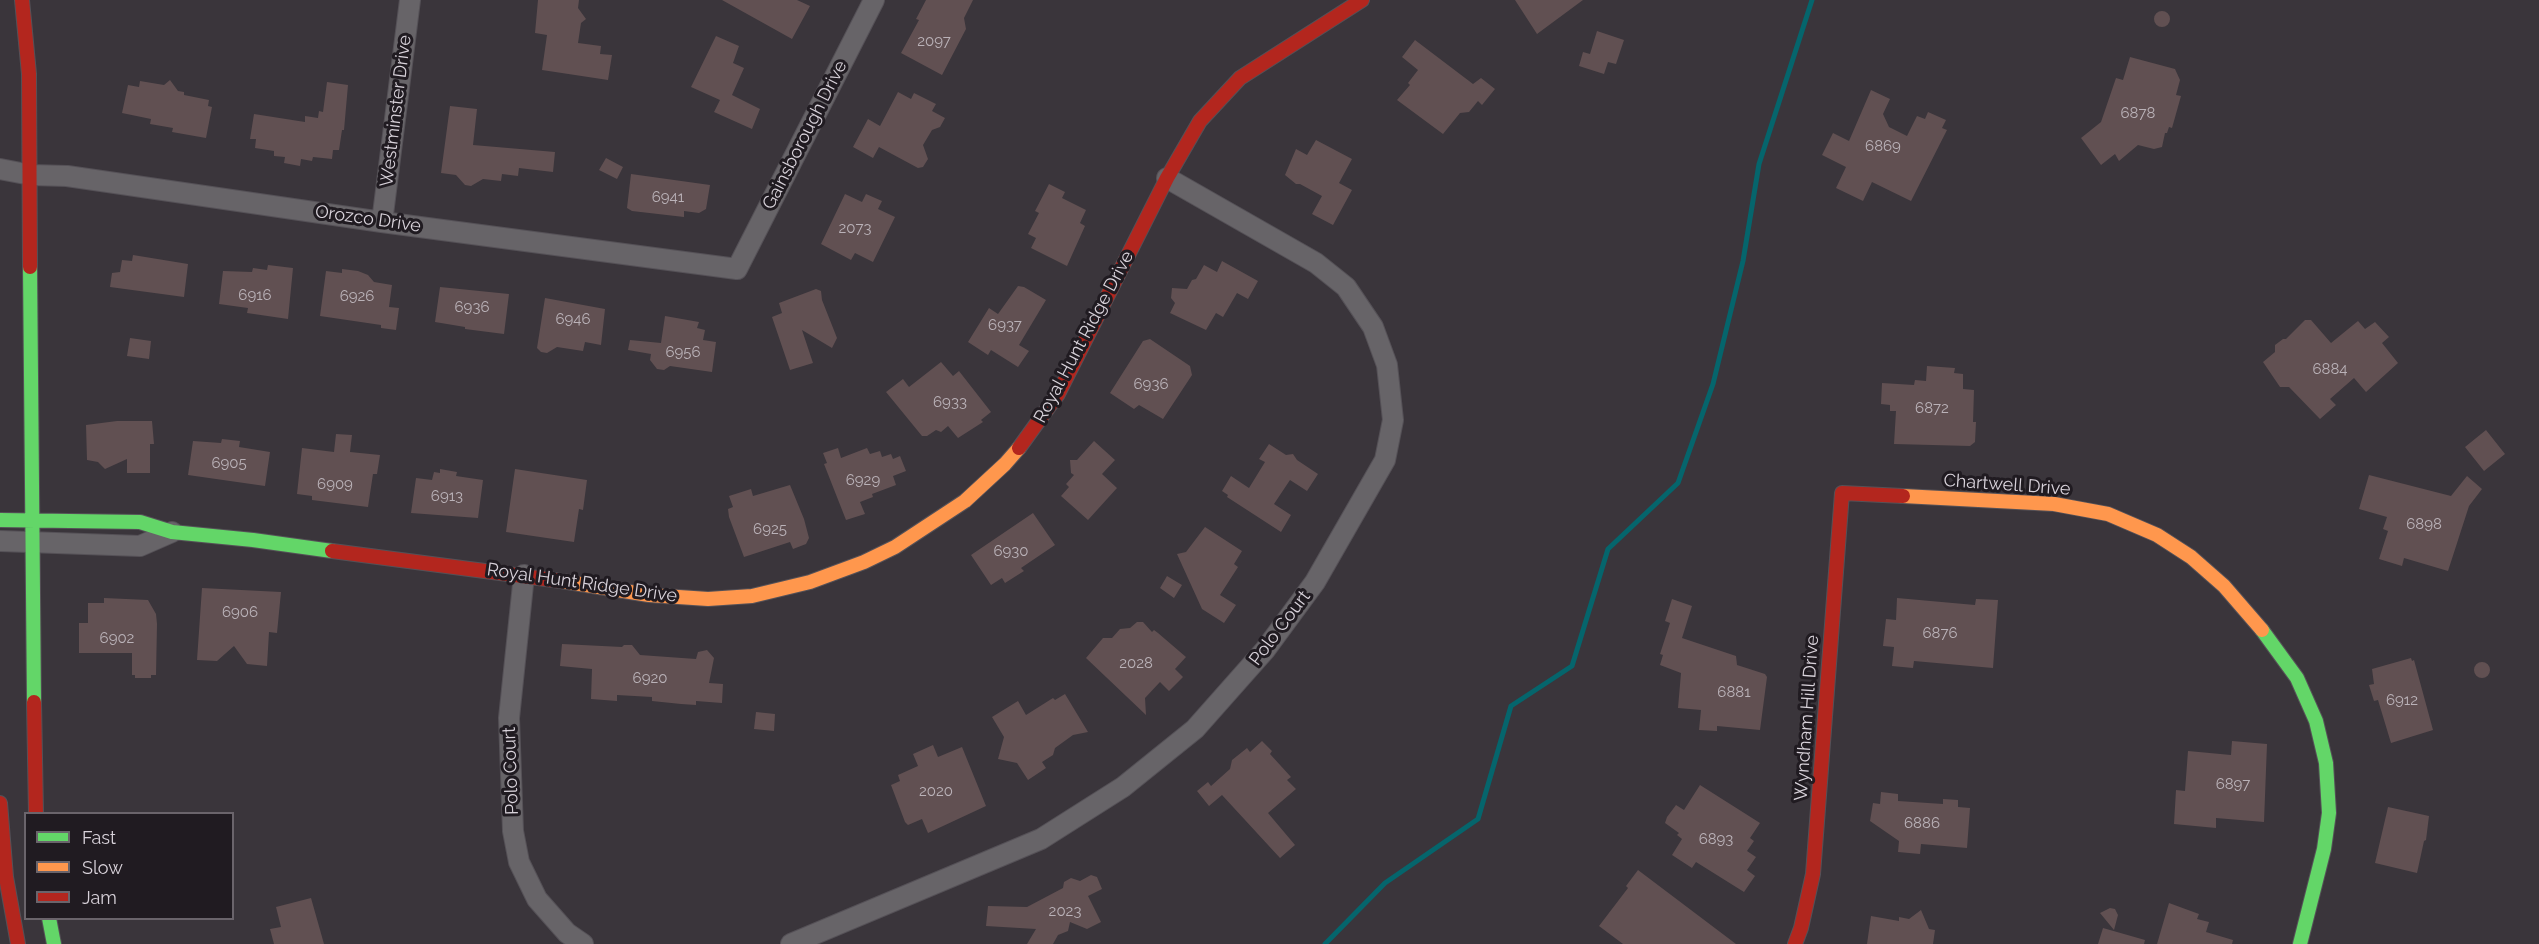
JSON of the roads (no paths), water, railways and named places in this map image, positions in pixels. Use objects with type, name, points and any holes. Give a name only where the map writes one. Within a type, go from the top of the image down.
[{"type":"street","points":[[22,0],[29,74],[31,175],[36,812]]},
{"type":"street","name":"Westminster Drive","points":[[382,222],[410,0]]},
{"type":"street","name":"Gainsborough Drive","points":[[737,269],[874,0]]},
{"type":"street","name":"Royal Hunt Ridge Drive","points":[[0,520],[140,522],[172,532],[524,574],[649,595],[719,598],[752,596],[810,582],[864,562],[895,547],[965,501],[1005,464],[1035,429],[1063,384],[1167,178],[1200,121],[1240,78],[1362,0]]},
{"type":"street","name":"Orozco Drive","points":[[0,169],[31,175],[67,176],[382,222],[737,269]]},
{"type":"street","name":"Polo Court","points":[[791,944],[1041,838],[1123,787],[1195,729],[1265,650],[1315,582],[1385,460],[1393,420],[1387,365],[1374,327],[1346,287],[1316,263],[1167,178]]},
{"type":"street","name":"Wyndham Hill Drive","points":[[1795,944],[1802,928],[1813,874],[1842,493]]},
{"type":"street","name":"Chartwell Drive","points":[[1842,493],[2054,504],[2108,514],[2157,535],[2191,557],[2224,586],[2270,638],[2297,678],[2316,721],[2326,763],[2329,813],[2324,849],[2300,944]]},
{"type":"street","name":"Royal Hunt Ridge Drive","points":[[0,541],[140,546],[172,532]]},
{"type":"street","name":"Polo Court","points":[[524,574],[509,718],[513,831],[519,862],[537,899],[567,933],[583,944]]},
{"type":"street","points":[[0,803],[6,877],[18,944]]},
{"type":"street","points":[[48,920],[54,944]]},
{"type":"waterway","points":[[1325,944],[1385,883],[1478,819],[1511,706],[1572,666],[1608,549],[1678,483],[1713,384],[1743,261],[1759,164],[1812,0]]}]
